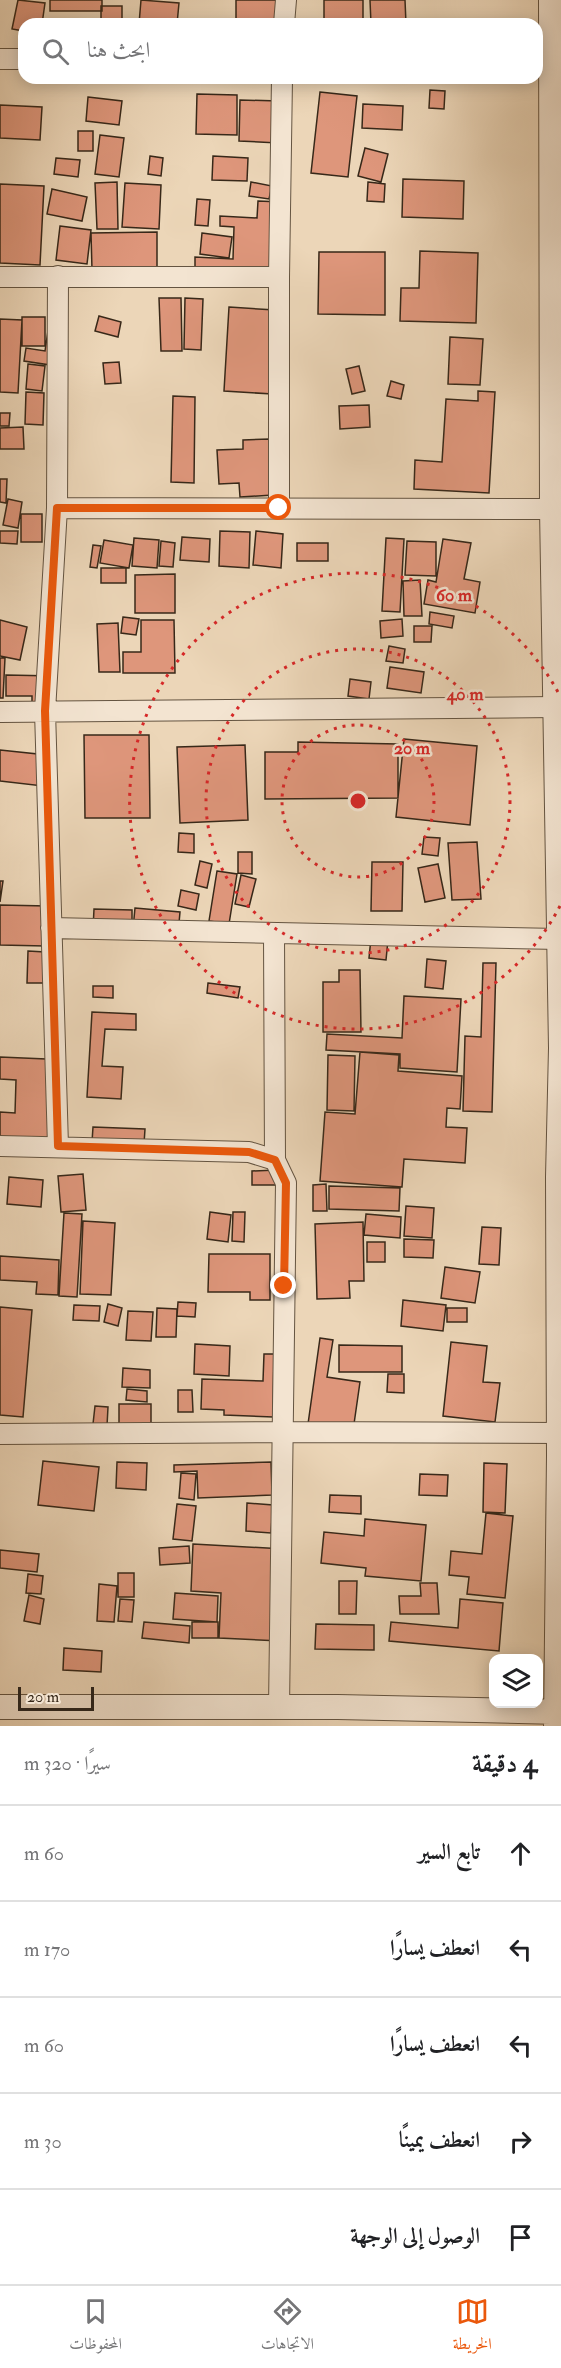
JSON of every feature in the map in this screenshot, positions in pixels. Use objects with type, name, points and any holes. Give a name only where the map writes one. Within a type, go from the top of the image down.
[{"type":"street","points":[[284,18],[286,0]]},
{"type":"street","points":[[0,1707],[338,1707],[558,1717],[561,1026],[560,814],[552,509],[557,482],[557,383],[549,62],[551,0]]},
{"type":"street","points":[[0,59],[18,60]]},
{"type":"street","points":[[279,508],[282,84]]},
{"type":"street","points":[[58,276],[57,508],[45,711],[58,1146]]},
{"type":"street","points":[[0,278],[279,277]]},
{"type":"street","points":[[57,508],[552,509]]},
{"type":"street","points":[[0,712],[556,707]]},
{"type":"street","points":[[51,928],[559,939]]},
{"type":"street","points":[[274,933],[275,1160],[286,1183],[279,1708]]},
{"type":"street","points":[[0,1146],[249,1152],[275,1160]]},
{"type":"street","points":[[0,1434],[559,1433]]},
{"type":"building","points":[[18,0],[45,3],[43,18],[18,18],[18,30],[12,29]]},
{"type":"building","points":[[50,0],[102,0],[102,11],[50,11]]},
{"type":"building","points":[[141,0],[179,3],[178,18],[140,18]]},
{"type":"building","points":[[236,0],[286,0],[286,18],[236,18]]},
{"type":"building","points":[[324,0],[363,0],[363,18],[324,18]]},
{"type":"building","points":[[370,0],[405,0],[406,18],[371,18]]},
{"type":"building","points":[[101,6],[122,6],[122,18],[101,18]]},
{"type":"building","points":[[430,90],[445,91],[444,109],[429,108]]},
{"type":"building","points":[[320,92],[357,96],[348,177],[311,173]]},
{"type":"building","points":[[197,94],[237,95],[237,135],[196,134]]},
{"type":"building","points":[[88,97],[122,101],[119,125],[86,121]]},
{"type":"building","points":[[240,100],[279,101],[278,143],[239,141]]},
{"type":"building","points":[[363,104],[403,106],[402,130],[362,128]]},
{"type":"building","points":[[0,105],[42,107],[40,140],[0,138]]},
{"type":"building","points":[[78,131],[93,131],[93,151],[78,151]]},
{"type":"building","points":[[100,135],[124,138],[119,177],[95,174]]},
{"type":"building","points":[[365,148],[388,154],[381,182],[358,176]]},
{"type":"building","points":[[150,156],[163,158],[161,176],[148,174]]},
{"type":"building","points":[[213,156],[248,158],[247,181],[212,180]]},
{"type":"building","points":[[56,158],[80,160],[78,177],[54,174]]},
{"type":"building","points":[[403,179],[464,181],[463,219],[402,217]]},
{"type":"building","points":[[117,182],[118,229],[97,229],[95,183]]},
{"type":"building","points":[[251,182],[272,186],[269,199],[249,196]]},
{"type":"building","points":[[368,182],[385,184],[384,202],[367,201]]},
{"type":"building","points":[[125,183],[161,185],[159,229],[122,227]]},
{"type":"building","points":[[0,184],[44,186],[40,265],[0,263]]},
{"type":"building","points":[[52,189],[87,197],[82,221],[47,214]]},
{"type":"building","points":[[197,199],[210,200],[208,226],[195,225]]},
{"type":"building","points":[[258,201],[281,202],[278,271],[195,268],[195,257],[233,259],[234,227],[220,226],[220,216],[257,218]]},
{"type":"building","points":[[60,226],[91,230],[87,264],[56,260]]},
{"type":"building","points":[[157,232],[157,270],[92,270],[91,233]]},
{"type":"building","points":[[202,233],[232,237],[229,258],[200,254]]},
{"type":"building","points":[[420,251],[478,253],[476,323],[400,321],[401,288],[419,288]]},
{"type":"building","points":[[319,252],[385,252],[385,315],[318,314]]},
{"type":"building","points":[[159,298],[181,298],[182,351],[161,351]]},
{"type":"building","points":[[185,298],[203,299],[201,350],[184,349]]},
{"type":"building","points":[[229,307],[275,310],[272,394],[224,391]]},
{"type":"building","points":[[99,316],[121,322],[118,337],[95,331]]},
{"type":"building","points":[[22,317],[45,317],[45,346],[22,346]]},
{"type":"building","points":[[50,317],[57,366],[24,361],[26,348],[45,351]]},
{"type":"building","points":[[0,319],[22,320],[18,393],[0,392]]},
{"type":"building","points":[[450,337],[483,339],[480,385],[448,384]]},
{"type":"building","points":[[119,362],[121,383],[105,384],[103,363]]},
{"type":"building","points":[[28,364],[45,366],[42,391],[26,389]]},
{"type":"building","points":[[359,366],[365,391],[352,394],[346,369]]},
{"type":"building","points":[[391,381],[404,385],[401,399],[387,396]]},
{"type":"building","points":[[478,391],[495,392],[489,493],[414,489],[415,460],[442,462],[446,399],[478,401]]},
{"type":"building","points":[[26,392],[44,393],[43,425],[25,424]]},
{"type":"building","points":[[173,396],[195,397],[194,483],[171,482]]},
{"type":"building","points":[[369,405],[370,427],[340,429],[339,406]]},
{"type":"building","points":[[0,413],[10,413],[9,426],[0,426]]},
{"type":"building","points":[[23,427],[24,449],[0,449],[0,428]]},
{"type":"building","points":[[269,439],[273,495],[240,497],[239,483],[219,484],[217,450],[243,449],[243,440]]},
{"type":"building","points":[[0,479],[7,479],[6,503],[0,502]]},
{"type":"building","points":[[8,499],[22,502],[18,528],[3,525]]},
{"type":"building","points":[[21,514],[42,514],[42,542],[21,542]]},
{"type":"building","points":[[0,531],[18,531],[17,544],[0,543]]},
{"type":"building","points":[[220,531],[250,532],[249,568],[219,566]]},
{"type":"building","points":[[256,531],[283,534],[281,568],[253,565]]},
{"type":"building","points":[[182,537],[210,539],[209,562],[180,560]]},
{"type":"building","points":[[134,538],[159,540],[157,568],[132,566]]},
{"type":"building","points":[[386,538],[404,539],[400,612],[382,611]]},
{"type":"building","points":[[443,539],[471,543],[464,579],[480,582],[475,613],[424,604],[428,580],[436,582]]},
{"type":"building","points":[[104,540],[133,545],[129,568],[100,563]]},
{"type":"building","points":[[161,541],[175,543],[173,567],[159,566]]},
{"type":"building","points":[[407,541],[436,542],[436,576],[405,575]]},
{"type":"building","points":[[297,543],[328,543],[328,561],[297,561]]},
{"type":"building","points":[[93,545],[101,546],[97,568],[90,567]]},
{"type":"building","points":[[101,568],[126,568],[126,583],[101,583]]},
{"type":"building","points":[[175,574],[175,613],[135,613],[135,575]]},
{"type":"building","points":[[420,580],[422,616],[404,616],[403,581]]},
{"type":"building","points":[[430,612],[454,616],[452,628],[429,624]]},
{"type":"building","points":[[123,617],[139,619],[136,635],[121,633]]},
{"type":"building","points":[[402,619],[403,636],[381,638],[380,621]]},
{"type":"building","points":[[0,620],[27,627],[20,660],[0,656]]},
{"type":"building","points":[[141,620],[174,620],[175,673],[123,673],[123,652],[141,652]]},
{"type":"building","points":[[118,623],[120,672],[99,672],[97,624]]},
{"type":"building","points":[[414,626],[432,626],[431,642],[414,642]]},
{"type":"building","points":[[389,646],[405,649],[403,663],[386,661]]},
{"type":"building","points":[[0,658],[5,658],[3,698],[0,698]]},
{"type":"building","points":[[390,667],[424,672],[421,693],[387,688]]},
{"type":"building","points":[[6,675],[54,676],[54,706],[32,705],[32,696],[6,696]]},
{"type":"building","points":[[350,679],[371,682],[369,699],[348,696]]},
{"type":"building","points":[[84,735],[149,735],[150,818],[85,818]]},
{"type":"building","points":[[404,739],[477,746],[470,825],[396,817]]},
{"type":"building","points":[[298,742],[398,744],[398,798],[265,799],[265,752],[298,752]]},
{"type":"building","points":[[245,745],[248,820],[180,823],[177,747]]},
{"type":"building","points":[[0,750],[47,755],[43,786],[0,781]]},
{"type":"building","points":[[179,833],[194,834],[194,853],[178,852]]},
{"type":"building","points":[[424,837],[440,838],[438,856],[422,854]]},
{"type":"building","points":[[477,842],[481,899],[452,900],[448,843]]},
{"type":"building","points":[[238,852],[252,852],[252,874],[238,873]]},
{"type":"building","points":[[200,861],[212,864],[207,888],[195,885]]},
{"type":"building","points":[[372,862],[403,862],[402,911],[371,911]]},
{"type":"building","points":[[438,864],[445,898],[425,902],[418,868]]},
{"type":"building","points":[[217,871],[237,874],[229,924],[209,921]]},
{"type":"building","points":[[241,875],[256,879],[249,907],[235,904]]},
{"type":"building","points":[[0,881],[3,881],[0,902]]},
{"type":"building","points":[[181,890],[199,894],[196,910],[178,906]]},
{"type":"building","points":[[0,905],[47,906],[45,946],[0,945]]},
{"type":"building","points":[[135,908],[180,912],[178,934],[133,929]]},
{"type":"building","points":[[94,909],[132,910],[132,929],[93,929]]},
{"type":"building","points":[[371,938],[388,940],[386,960],[369,958]]},
{"type":"building","points":[[28,951],[45,952],[44,983],[27,983]]},
{"type":"building","points":[[427,959],[446,961],[443,989],[425,987]]},
{"type":"building","points":[[483,963],[496,963],[492,1112],[463,1111],[465,1036],[481,1037]]},
{"type":"building","points":[[339,970],[360,970],[361,1032],[323,1032],[323,982],[339,982]]},
{"type":"building","points":[[208,983],[240,987],[238,998],[207,993]]},
{"type":"building","points":[[93,986],[113,986],[113,998],[93,997]]},
{"type":"building","points":[[404,996],[461,999],[457,1072],[400,1068],[400,1054],[326,1050],[327,1034],[402,1038]]},
{"type":"building","points":[[92,1012],[136,1014],[136,1030],[105,1029],[102,1066],[123,1067],[121,1099],[87,1097]]},
{"type":"building","points":[[360,1052],[399,1055],[398,1071],[462,1076],[460,1109],[447,1108],[446,1127],[467,1128],[465,1163],[404,1159],[402,1187],[320,1181],[325,1112],[355,1114]]},
{"type":"building","points":[[328,1055],[355,1056],[354,1111],[327,1110]]},
{"type":"building","points":[[0,1057],[46,1059],[46,1073],[59,1074],[56,1148],[0,1146],[0,1112],[15,1113],[16,1080],[0,1079]]},
{"type":"building","points":[[93,1127],[145,1129],[144,1144],[92,1142]]},
{"type":"building","points":[[276,1170],[276,1185],[252,1185],[252,1171]]},
{"type":"building","points":[[83,1174],[86,1210],[61,1212],[58,1176]]},
{"type":"building","points":[[9,1177],[43,1180],[41,1207],[7,1204]]},
{"type":"building","points":[[326,1184],[327,1211],[313,1211],[313,1185]]},
{"type":"building","points":[[329,1186],[400,1188],[399,1211],[329,1209]]},
{"type":"building","points":[[406,1206],[434,1208],[432,1238],[404,1236]]},
{"type":"building","points":[[210,1212],[231,1215],[228,1242],[207,1239]]},
{"type":"building","points":[[233,1212],[245,1212],[244,1242],[232,1241]]},
{"type":"building","points":[[64,1213],[82,1214],[77,1297],[59,1296]]},
{"type":"building","points":[[366,1214],[401,1217],[400,1238],[364,1235]]},
{"type":"building","points":[[83,1221],[115,1223],[111,1295],[80,1294]]},
{"type":"building","points":[[363,1222],[364,1281],[349,1281],[350,1298],[317,1299],[315,1224]]},
{"type":"building","points":[[482,1227],[501,1228],[499,1265],[479,1264]]},
{"type":"building","points":[[404,1239],[434,1240],[433,1258],[404,1257]]},
{"type":"building","points":[[367,1242],[385,1242],[385,1262],[367,1262]]},
{"type":"building","points":[[209,1254],[270,1254],[270,1300],[250,1300],[250,1292],[208,1292]]},
{"type":"building","points":[[0,1256],[59,1260],[58,1295],[36,1294],[37,1282],[0,1280]]},
{"type":"building","points":[[445,1267],[480,1272],[475,1303],[441,1298]]},
{"type":"building","points":[[403,1300],[446,1305],[443,1331],[401,1326]]},
{"type":"building","points":[[178,1302],[196,1303],[195,1317],[177,1316]]},
{"type":"building","points":[[108,1304],[122,1308],[118,1326],[104,1322]]},
{"type":"building","points":[[74,1305],[100,1306],[99,1321],[73,1320]]},
{"type":"building","points":[[0,1307],[32,1310],[23,1417],[0,1415]]},
{"type":"building","points":[[157,1308],[177,1309],[176,1337],[156,1337]]},
{"type":"building","points":[[447,1308],[467,1308],[467,1322],[447,1322]]},
{"type":"building","points":[[128,1311],[153,1312],[151,1341],[126,1340]]},
{"type":"building","points":[[320,1338],[333,1340],[327,1377],[360,1382],[353,1431],[308,1424]]},
{"type":"building","points":[[451,1342],[487,1346],[483,1382],[500,1383],[495,1422],[443,1416]]},
{"type":"building","points":[[195,1344],[230,1346],[229,1376],[194,1374]]},
{"type":"building","points":[[339,1345],[402,1346],[402,1372],[339,1372]]},
{"type":"building","points":[[264,1354],[274,1354],[273,1417],[224,1415],[224,1410],[201,1409],[202,1379],[263,1381]]},
{"type":"building","points":[[123,1368],[150,1370],[150,1388],[122,1387]]},
{"type":"building","points":[[388,1374],[404,1374],[404,1393],[387,1392]]},
{"type":"building","points":[[127,1389],[147,1391],[147,1402],[126,1400]]},
{"type":"building","points":[[178,1390],[192,1390],[193,1412],[178,1412]]},
{"type":"building","points":[[119,1404],[151,1404],[151,1426],[119,1426]]},
{"type":"building","points":[[95,1406],[108,1407],[107,1426],[93,1424]]},
{"type":"building","points":[[43,1461],[99,1467],[94,1511],[38,1505]]},
{"type":"building","points":[[117,1462],[147,1463],[146,1490],[116,1488]]},
{"type":"building","points":[[271,1462],[272,1495],[198,1498],[197,1471],[174,1472],[174,1465]]},
{"type":"building","points":[[484,1463],[507,1464],[505,1513],[483,1512]]},
{"type":"building","points":[[181,1473],[196,1474],[194,1500],[179,1498]]},
{"type":"building","points":[[420,1474],[448,1475],[447,1496],[419,1495]]},
{"type":"building","points":[[330,1495],[361,1496],[361,1514],[329,1512]]},
{"type":"building","points":[[247,1503],[273,1505],[271,1533],[246,1531]]},
{"type":"building","points":[[177,1504],[196,1506],[192,1541],[173,1539]]},
{"type":"building","points":[[486,1513],[513,1516],[505,1598],[467,1594],[469,1577],[449,1575],[451,1551],[482,1554]]},
{"type":"building","points":[[365,1519],[426,1525],[421,1581],[365,1576],[366,1568],[321,1563],[324,1532],[364,1536]]},
{"type":"building","points":[[193,1544],[284,1549],[280,1641],[219,1638],[221,1593],[191,1591]]},
{"type":"building","points":[[189,1546],[190,1563],[160,1565],[159,1548]]},
{"type":"building","points":[[0,1550],[39,1554],[37,1572],[0,1568]]},
{"type":"building","points":[[118,1573],[134,1573],[134,1597],[118,1597]]},
{"type":"building","points":[[28,1574],[43,1576],[41,1594],[26,1593]]},
{"type":"building","points":[[339,1581],[357,1581],[356,1614],[339,1614]]},
{"type":"building","points":[[420,1583],[437,1583],[439,1614],[400,1614],[399,1596],[421,1596]]},
{"type":"building","points":[[99,1584],[117,1586],[114,1622],[97,1621]]},
{"type":"building","points":[[175,1593],[218,1596],[217,1622],[173,1619]]},
{"type":"building","points":[[29,1595],[44,1599],[40,1624],[24,1621]]},
{"type":"building","points":[[120,1599],[134,1600],[132,1622],[118,1621]]},
{"type":"building","points":[[460,1599],[503,1603],[499,1651],[389,1641],[391,1622],[458,1628]]},
{"type":"building","points":[[144,1622],[190,1626],[189,1643],[142,1638]]},
{"type":"building","points":[[192,1622],[218,1622],[218,1638],[192,1638]]},
{"type":"building","points":[[316,1624],[374,1625],[374,1650],[315,1649]]},
{"type":"building","points":[[64,1648],[102,1651],[101,1672],[63,1670]]},
{"type":"route","points":[[279,508],[57,508],[45,711],[58,1146],[249,1152],[263,1154],[275,1160],[286,1183],[284,1286]]}]
